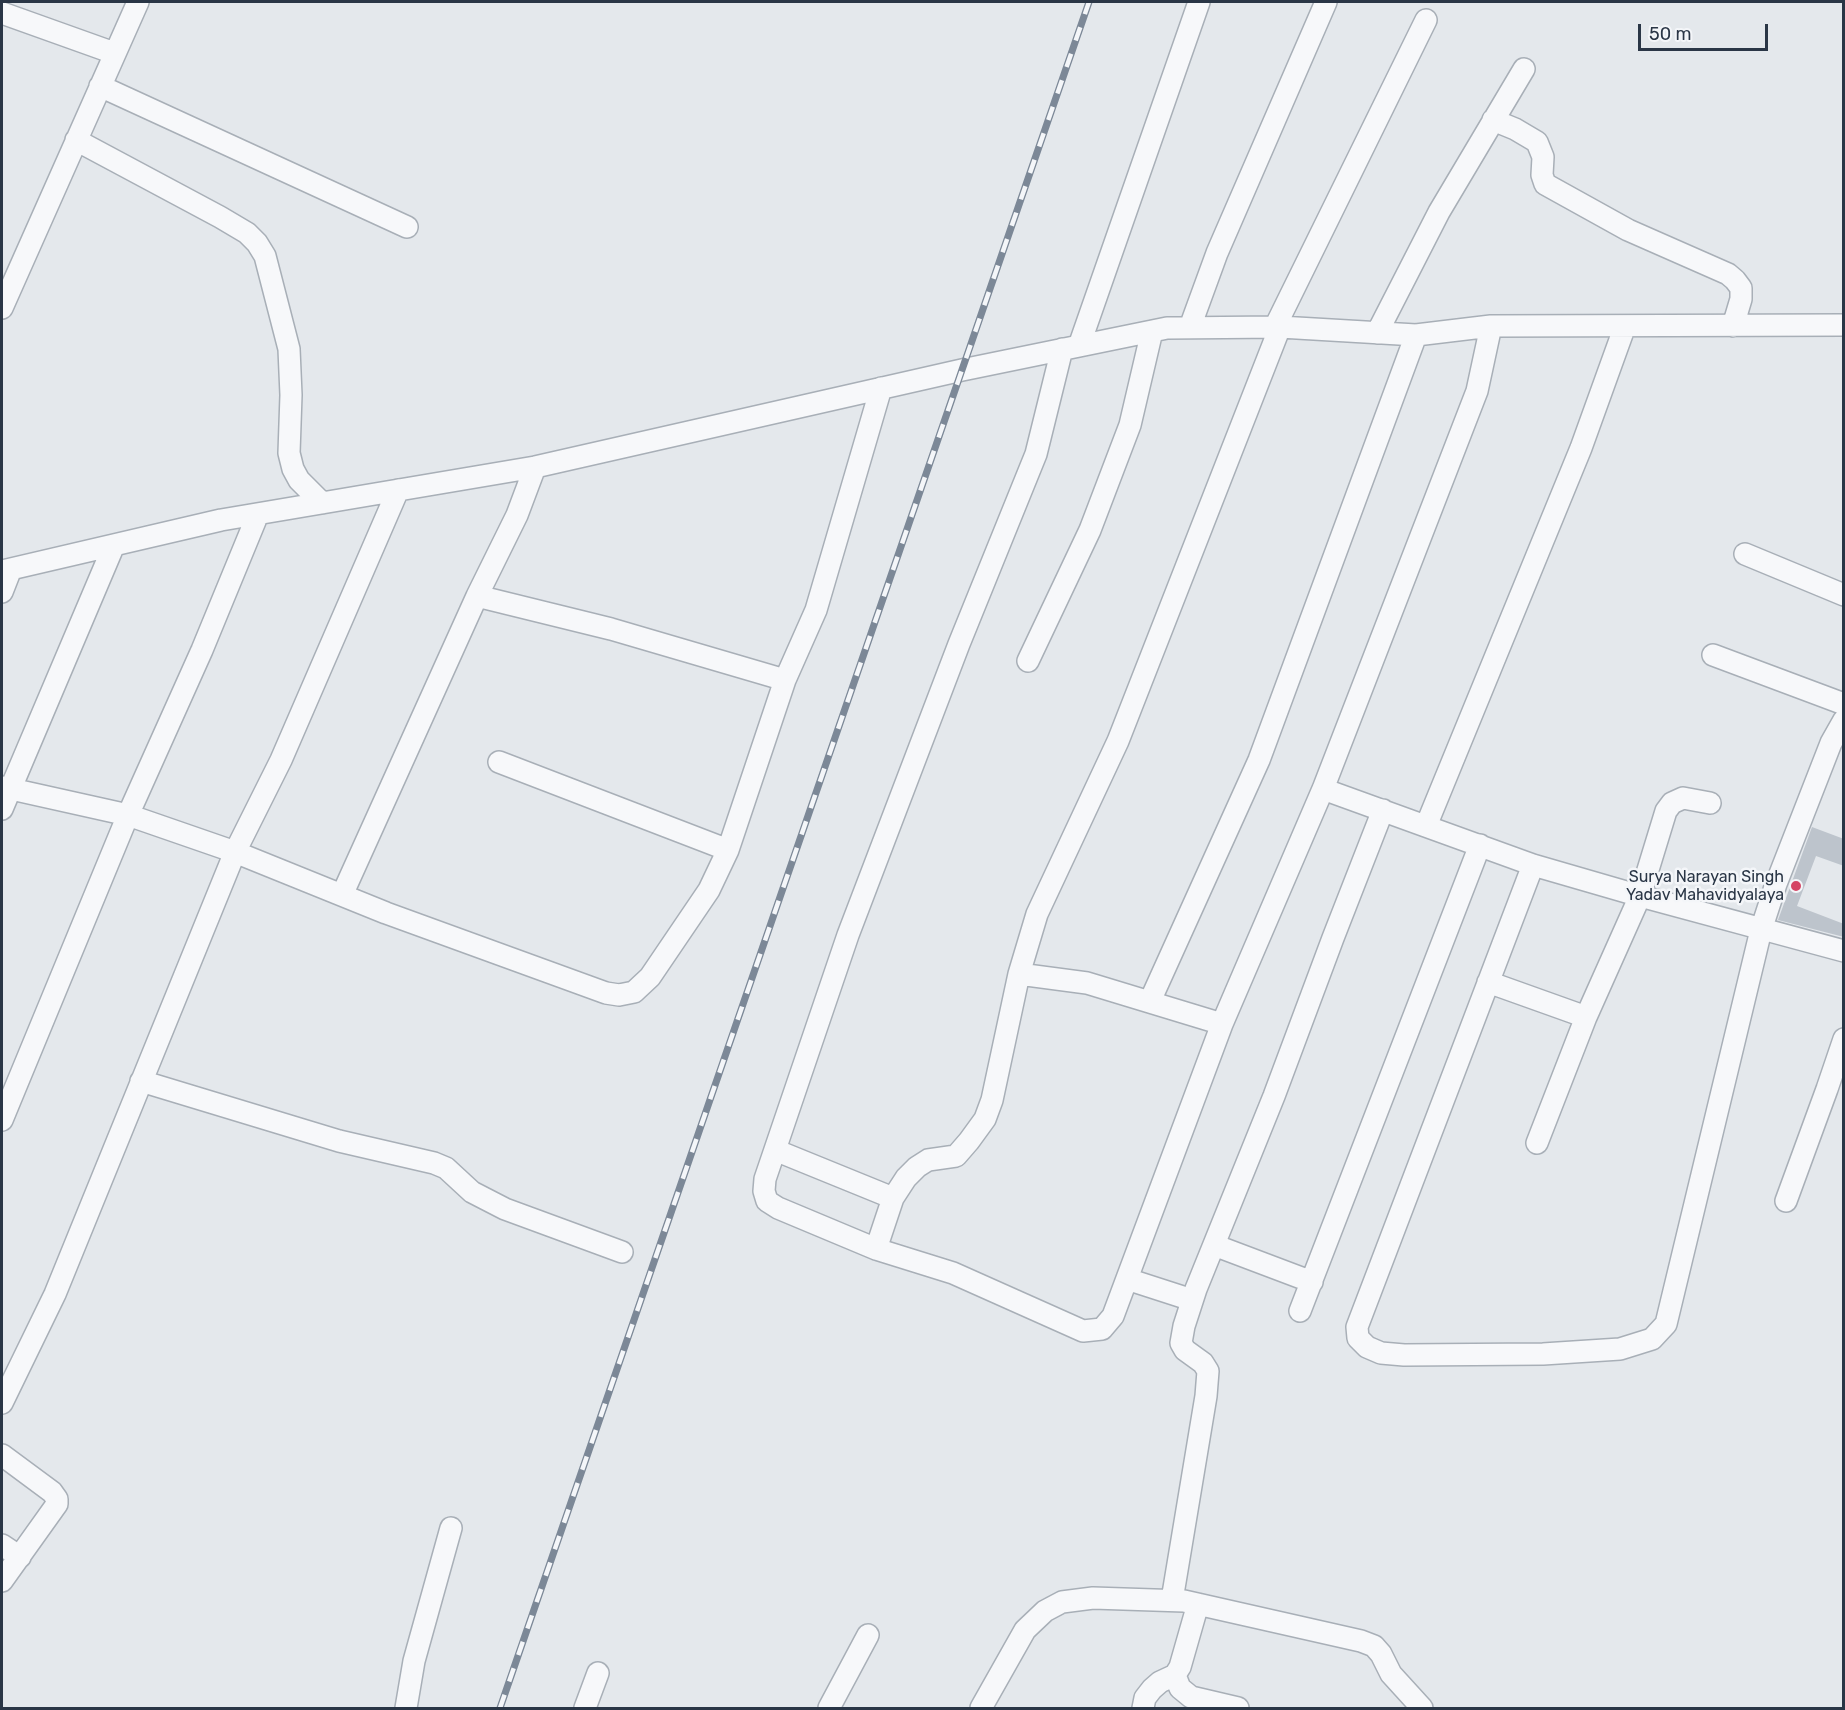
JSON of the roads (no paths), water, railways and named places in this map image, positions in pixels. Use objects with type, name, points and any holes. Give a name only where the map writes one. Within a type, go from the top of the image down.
[{"type":"street","points":[[2,308],[138,2]]},
{"type":"street","points":[[1199,2],[1070,348],[1036,454],[958,644],[848,935],[765,1179],[764,1191],[767,1201],[778,1208],[876,1249],[953,1273],[1083,1331],[1102,1329],[1113,1316],[1222,1024],[1323,789],[1477,391],[1491,326]]},
{"type":"street","points":[[1190,327],[1217,253],[1326,2]]},
{"type":"street","points":[[2,13],[114,53]]},
{"type":"street","points":[[876,1249],[893,1198],[906,1178],[917,1167],[928,1161],[956,1156],[985,1119],[992,1100],[1019,974],[1037,914],[1118,741],[1277,327],[1426,20]]},
{"type":"street","points":[[1377,333],[1439,212],[1524,69]]},
{"type":"street","points":[[99,86],[407,227]]},
{"type":"street","points":[[1493,120],[1537,142],[1543,158],[1542,175],[1545,184],[1628,230],[1728,274],[1736,280],[1741,288],[1741,298],[1733,326]]},
{"type":"street","points":[[76,140],[247,232],[257,243],[265,256],[289,349],[291,395],[289,453],[293,469],[299,480],[322,503]]},
{"type":"street","points":[[2,591],[6,570],[221,520],[535,467],[880,388],[1167,327],[1277,327],[1416,335],[1491,326],[1844,325]]},
{"type":"street","points":[[1426,826],[1581,448],[1625,326]]},
{"type":"street","points":[[1028,661],[1090,530],[1126,436],[1152,331]]},
{"type":"street","points":[[1150,1001],[1259,760],[1416,335]]},
{"type":"street","points":[[6,788],[128,815],[236,852],[342,895],[606,993],[619,995],[634,992],[650,977],[710,890],[728,850],[785,680],[816,610],[880,388]]},
{"type":"street","points":[[342,895],[477,596],[517,515],[535,467]]},
{"type":"street","points":[[2,1403],[54,1294],[236,852],[281,760],[398,490]]},
{"type":"street","points":[[2,1120],[128,815],[202,650],[258,514]]},
{"type":"street","points":[[2,809],[6,788],[114,545]]},
{"type":"street","points":[[1745,554],[1844,595]]},
{"type":"street","points":[[477,596],[611,629],[785,680]]},
{"type":"street","points":[[1713,655],[1844,704]]},
{"type":"street","points":[[1533,865],[1357,1327],[1358,1338],[1367,1347],[1381,1353],[1404,1355],[1543,1354],[1620,1349],[1652,1339],[1666,1324],[1761,930],[1776,884],[1831,742],[1844,720]]},
{"type":"street","points":[[499,762],[728,850]]},
{"type":"street","points":[[1323,789],[1533,865],[1761,930],[1844,951]]},
{"type":"street","points":[[1537,1143],[1586,1017],[1640,896],[1666,812],[1676,799],[1683,798],[1710,803]]},
{"type":"street","points":[[1172,1599],[1206,1396],[1208,1371],[1203,1363],[1185,1350],[1181,1343],[1184,1326],[1192,1300],[1274,1096],[1383,810]]},
{"type":"street","points":[[1300,1311],[1480,845]]},
{"type":"street","points":[[1019,974],[1087,983],[1222,1024]]},
{"type":"street","points":[[1488,982],[1586,1017]]},
{"type":"street","points":[[1786,1201],[1844,1039]]},
{"type":"street","points":[[141,1081],[339,1141],[434,1163],[446,1168],[472,1192],[505,1209],[622,1252]]},
{"type":"street","points":[[775,1150],[893,1198]]},
{"type":"street","points":[[1214,1245],[1312,1282]]},
{"type":"street","points":[[1126,1279],[1192,1300]]},
{"type":"street","points":[[2,1455],[57,1498],[57,1504],[50,1517],[2,1581]]},
{"type":"street","points":[[406,1708],[414,1662],[451,1528]]},
{"type":"street","points":[[2,1545],[20,1557]]},
{"type":"street","points":[[981,1708],[1025,1630],[1045,1611],[1062,1602],[1093,1598],[1172,1599],[1361,1641],[1374,1646],[1381,1654],[1391,1674],[1422,1708]]},
{"type":"street","points":[[1143,1708],[1145,1698],[1152,1689],[1160,1682],[1175,1675],[1180,1668],[1198,1604]]},
{"type":"street","points":[[829,1708],[868,1635]]},
{"type":"street","points":[[585,1708],[598,1673]]},
{"type":"street","points":[[1175,1675],[1180,1688],[1191,1697],[1238,1708]]},
{"type":"railway","points":[[500,1708],[1089,2]]},
{"type":"place","name":"Surya Narayan Singh Yadav Mahavidyalaya","points":[[1796,886]]}]
